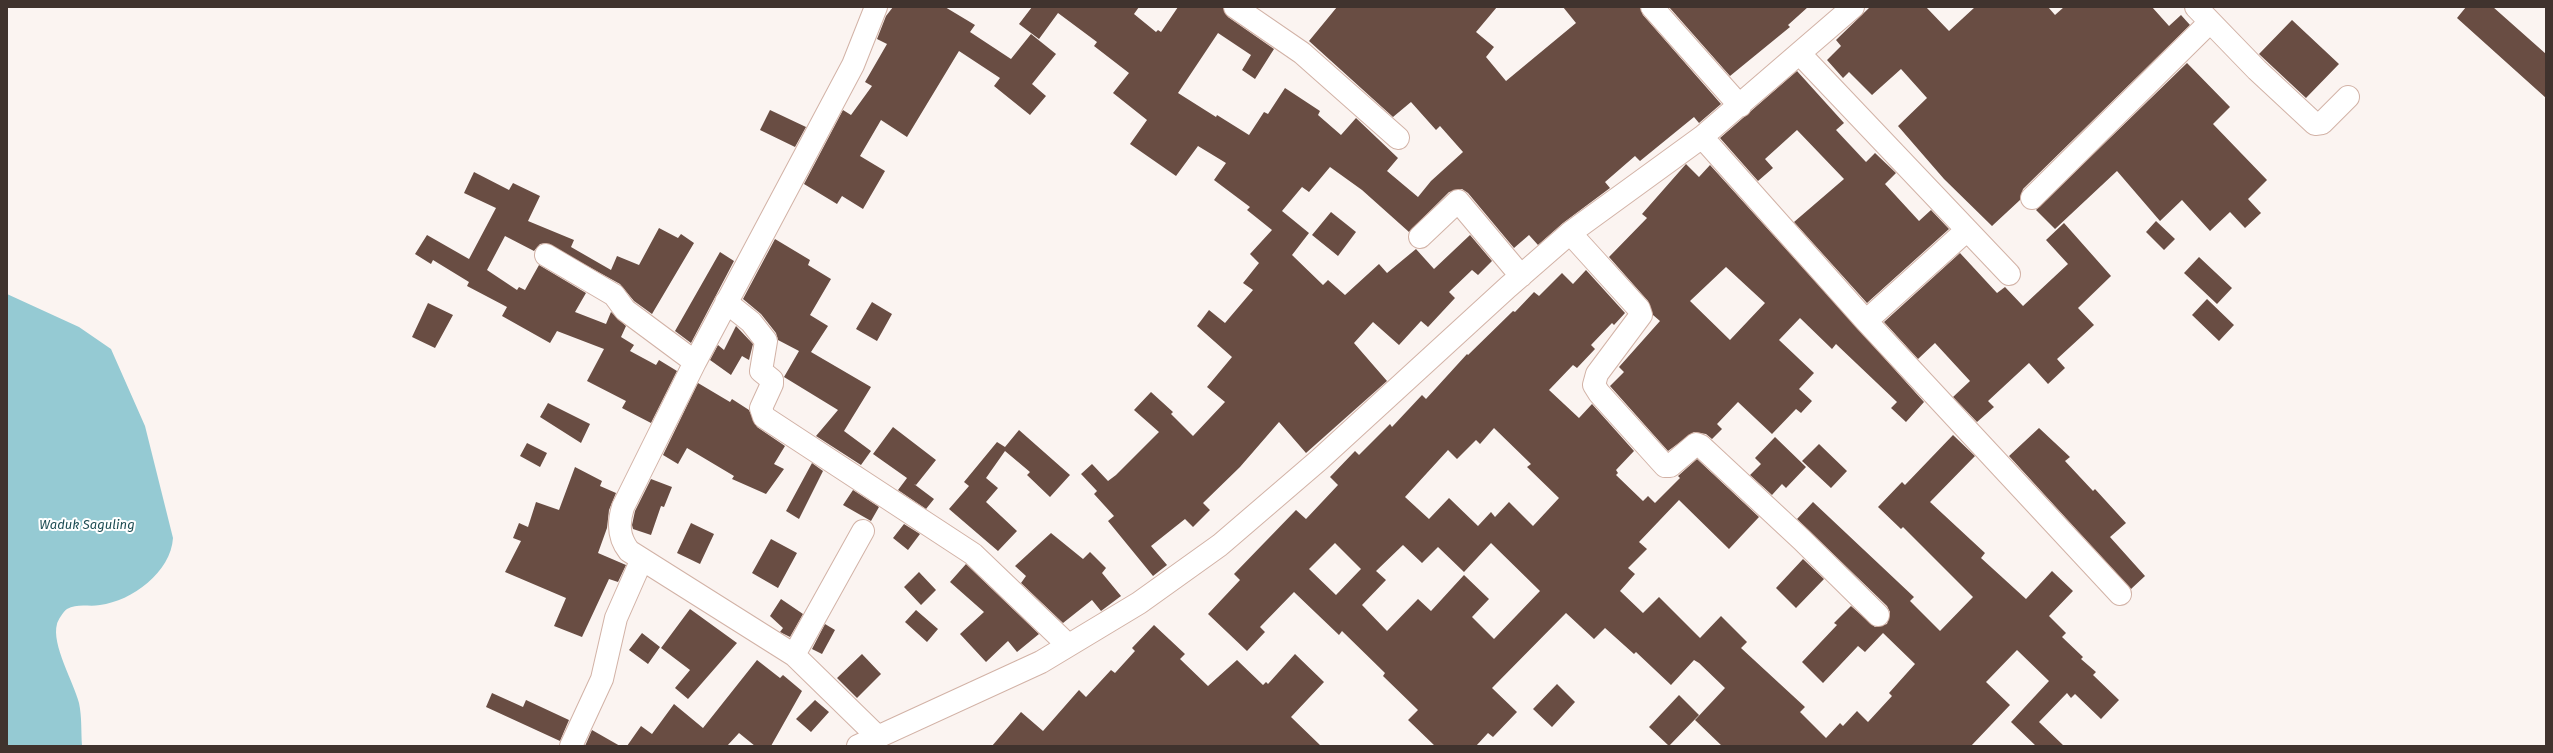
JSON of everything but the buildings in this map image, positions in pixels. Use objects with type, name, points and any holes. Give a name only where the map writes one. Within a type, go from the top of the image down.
[{"type":"street","points":[[876,7],[853,65],[695,362],[620,516],[620,535],[622,543],[629,551],[794,656],[878,737]]},
{"type":"street","points":[[1235,7],[1302,53],[1398,138]]},
{"type":"street","points":[[1652,7],[1740,106]]},
{"type":"street","points":[[858,746],[1020,672],[1139,603],[1220,545],[1320,460],[1570,233],[1702,137],[1740,106],[1853,7]]},
{"type":"street","points":[[2032,198],[2203,14],[2257,70],[2315,124],[2322,123],[2348,97]]},
{"type":"street","points":[[1800,54],[2009,274]]},
{"type":"street","points":[[1702,137],[1866,321],[2120,594]]},
{"type":"street","points":[[1420,237],[1458,201],[1521,276]]},
{"type":"street","points":[[1866,321],[1967,230]]},
{"type":"street","points":[[1570,233],[1639,309],[1641,315],[1597,374],[1594,386],[1599,393],[1665,466],[1670,466],[1696,444],[1701,446],[1796,534],[1878,615]]},
{"type":"street","points":[[546,255],[614,295],[625,310],[695,362]]},
{"type":"street","points":[[726,302],[751,322],[766,342],[761,370],[772,380],[772,384],[761,408],[764,417],[973,554],[1068,645]]},
{"type":"street","points":[[794,656],[863,531]]},
{"type":"street","points":[[571,746],[602,679],[616,618],[642,559]]},
{"type":"water","name":"Waduk Saguling","points":[[7,294],[79,327],[111,349],[145,426],[173,538],[171,550],[165,562],[148,583],[125,598],[96,606],[71,607],[64,612],[58,622],[56,632],[57,642],[79,703],[82,746],[7,746]]}]
